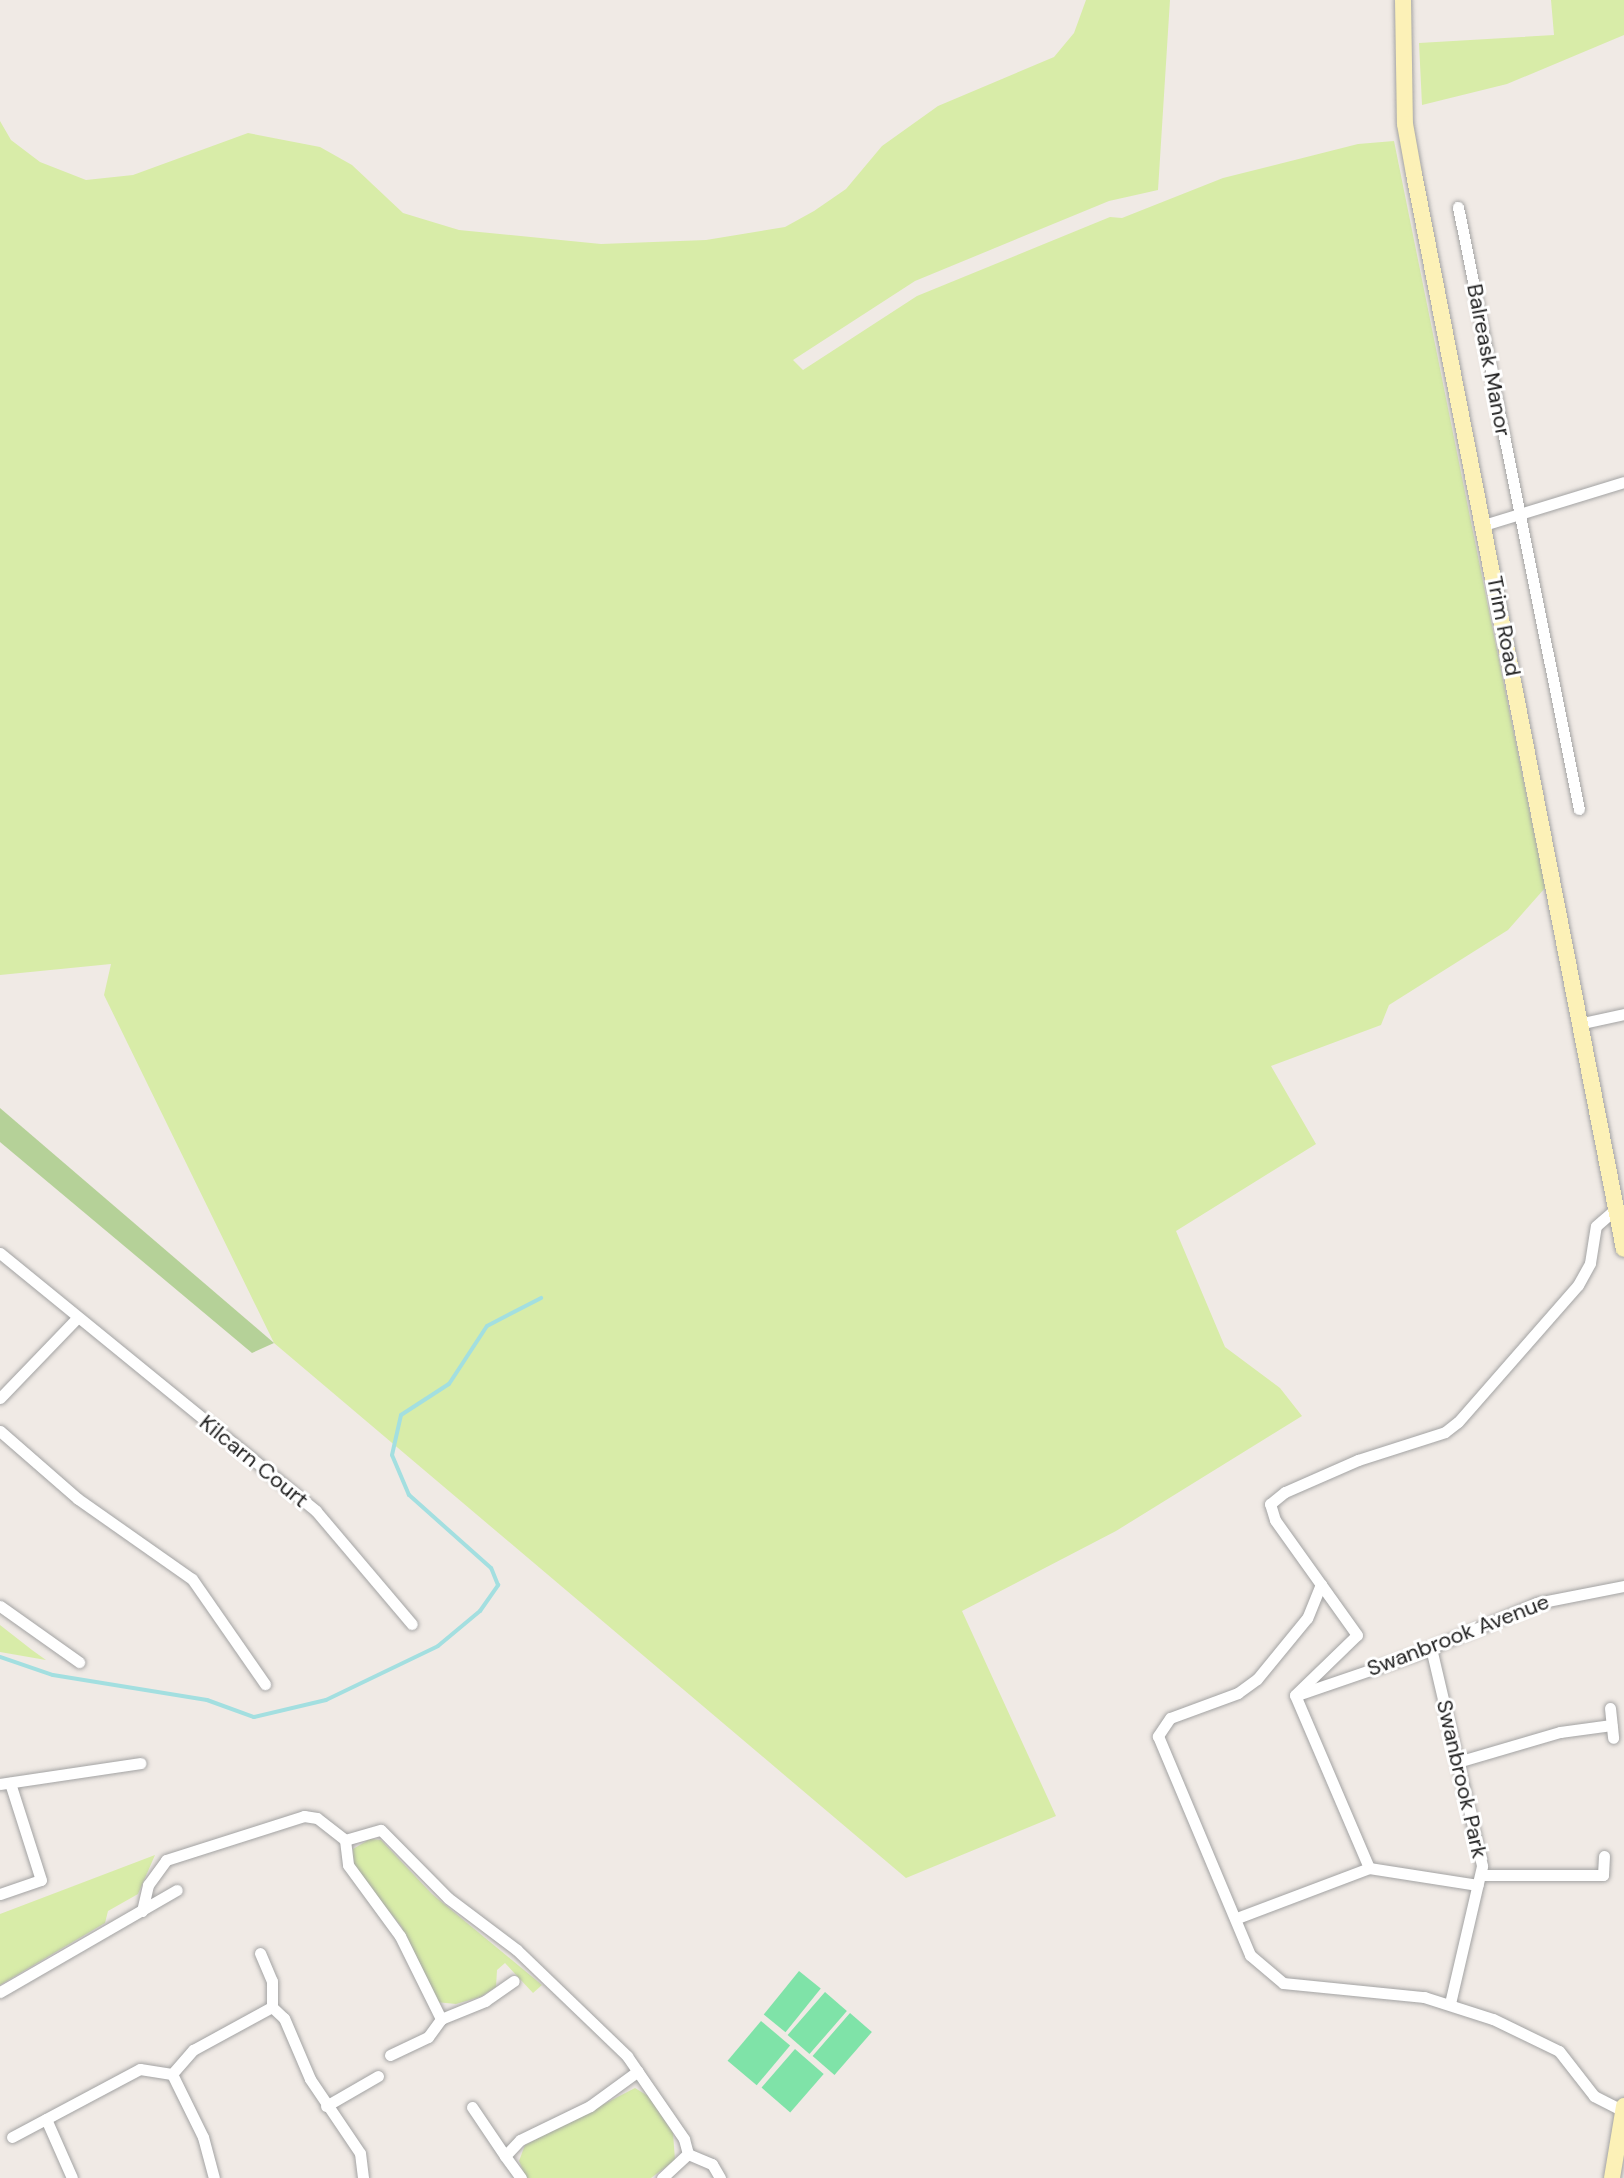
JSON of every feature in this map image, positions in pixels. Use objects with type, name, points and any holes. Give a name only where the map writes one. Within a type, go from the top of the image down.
[{"type":"main road","name":"Trim Road","points":[[1403,0],[1405,124],[1583,1023],[1624,1249]]},
{"type":"main road","points":[[1612,2178],[1624,2109]]},
{"type":"street","name":"Balreask Manor","points":[[1458,207],[1579,809]]},
{"type":"street","points":[[1484,525],[1624,482]]},
{"type":"street","points":[[1583,1023],[1624,1014]]},
{"type":"street","points":[[1369,1868],[1295,1695],[1357,1635],[1275,1520],[1270,1504],[1285,1492],[1358,1460],[1445,1432],[1458,1422],[1578,1285],[1590,1263],[1596,1226],[1617,1208]]},
{"type":"street","name":"Kilcarn Court","points":[[0,1253],[76,1319],[316,1511],[412,1624]]},
{"type":"street","points":[[0,1398],[76,1319]]},
{"type":"street","points":[[0,1431],[78,1499],[192,1579],[265,1684]]},
{"type":"street","points":[[1321,1584],[1307,1618],[1257,1679],[1238,1693],[1161,1725],[1165,1756],[1237,1918],[1250,1955],[1283,1983],[1385,1990],[1450,2003],[1548,2044],[1567,2058],[1594,2096],[1624,2109]]},
{"type":"street","name":"Swanbrook Avenue","points":[[1295,1695],[1431,1648],[1537,1603],[1624,1586]]},
{"type":"street","points":[[0,1606],[79,1662]]},
{"type":"street","name":"Swanbrook Park","points":[[1431,1648],[1461,1761],[1480,1880],[1450,2003]]},
{"type":"street","points":[[1610,1708],[1613,1738]]},
{"type":"street","points":[[1461,1761],[1560,1732],[1612,1725]]},
{"type":"street","points":[[0,1894],[41,1880],[5,1783],[140,1763]]},
{"type":"street","points":[[142,1911],[148,1885],[166,1860],[288,1817],[317,1818],[345,1840],[348,1865],[400,1936],[441,2019]]},
{"type":"street","points":[[345,1840],[381,1830],[448,1898],[517,1950],[638,2071],[684,2139],[688,2154]]},
{"type":"street","points":[[1237,1918],[1369,1868],[1480,1880],[1603,1875],[1604,1856]]},
{"type":"street","points":[[0,1992],[177,1890]]},
{"type":"street","points":[[260,1953],[272,1981],[272,2007],[284,2018],[326,2106],[360,2153],[365,2177]]},
{"type":"street","points":[[390,2055],[428,2037],[441,2019],[485,2001],[514,1981]]},
{"type":"street","points":[[172,2074],[193,2050],[272,2007]]},
{"type":"street","points":[[12,2137],[140,2069],[172,2074]]},
{"type":"street","points":[[505,2156],[520,2140],[590,2106],[638,2071]]},
{"type":"street","points":[[172,2074],[203,2137],[214,2178]]},
{"type":"street","points":[[326,2106],[378,2076]]},
{"type":"street","points":[[472,2107],[521,2178]]},
{"type":"street","points":[[46,2119],[72,2178]]},
{"type":"street","points":[[662,2178],[688,2154]]},
{"type":"street","points":[[688,2154],[712,2164],[720,2178]]},
{"type":"green space","points":[[1086,0],[1170,0],[1158,190],[1109,201],[915,281],[793,360],[803,370],[917,296],[1110,217],[1122,218],[1223,178],[1358,144],[1394,141],[1545,888],[1508,930],[1389,1005],[1381,1025],[1271,1066],[1316,1144],[1176,1231],[1225,1347],[1280,1388],[1302,1416],[1116,1531],[962,1611],[1056,1816],[906,1878],[274,1343],[104,995],[111,964],[0,975],[0,121],[11,140],[40,162],[86,180],[133,175],[248,133],[320,147],[352,165],[403,213],[459,230],[601,244],[706,240],[785,227],[814,211],[846,189],[882,146],[938,106],[1054,57],[1074,33]]},
{"type":"green space","points":[[1551,0],[1624,0],[1624,35],[1507,84],[1422,105],[1419,43],[1554,35]]},
{"type":"green space","points":[[0,1108],[274,1343],[252,1353],[0,1142]]},
{"type":"green space","points":[[0,1625],[32,1650],[46,1660],[0,1652]]},
{"type":"green space","points":[[370,1839],[381,1840],[432,1894],[542,1985],[533,1993],[505,1963],[497,1970],[496,1987],[480,1997],[456,2004],[436,2002],[401,1926],[354,1868],[353,1849]]},
{"type":"green space","points":[[155,1855],[138,1894],[108,1911],[105,1923],[0,1985],[0,1914]]},
{"type":"green space","points":[[799,1971],[821,1989],[786,2032],[764,2015]]},
{"type":"green space","points":[[825,1992],[847,2011],[809,2054],[788,2035]]},
{"type":"green space","points":[[850,2013],[872,2032],[834,2075],[813,2056]]},
{"type":"green space","points":[[761,2021],[790,2045],[757,2085],[728,2061]]},
{"type":"green space","points":[[795,2049],[824,2074],[790,2112],[762,2087]]},
{"type":"green space","points":[[635,2088],[648,2096],[673,2133],[675,2160],[651,2178],[526,2178],[519,2161],[525,2145]]},
{"type":"waterway","points":[[0,1657],[53,1675],[207,1700],[254,1717],[326,1700],[438,1646],[480,1611],[498,1585],[491,1568],[409,1495],[392,1455],[401,1415],[449,1384],[487,1326],[541,1298]]}]
